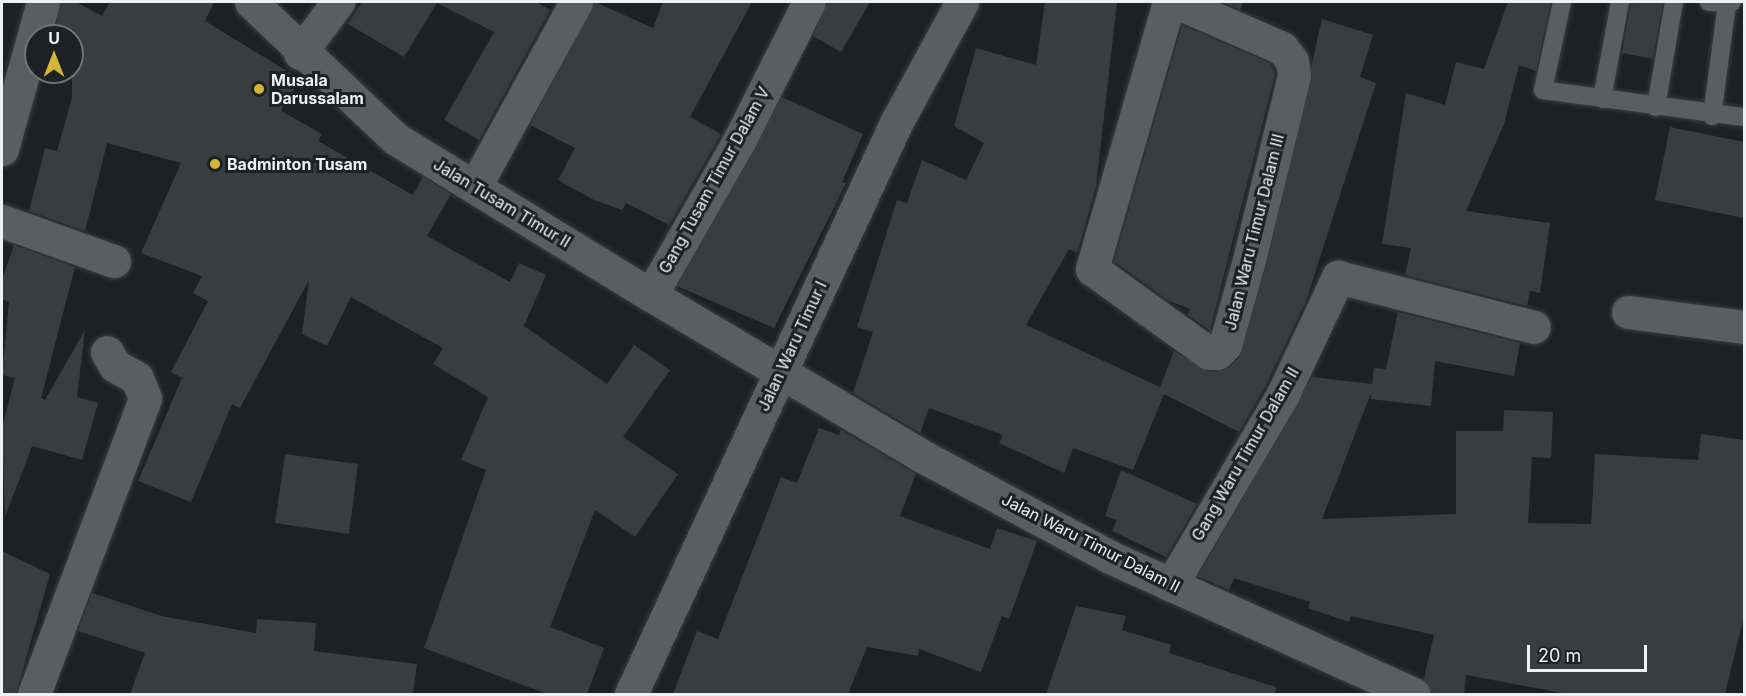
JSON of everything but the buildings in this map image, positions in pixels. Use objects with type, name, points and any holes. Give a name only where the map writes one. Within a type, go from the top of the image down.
[{"type":"street","points":[[2,149],[43,2]]},
{"type":"street","name":"Jalan Tusam Timur II","points":[[251,2],[300,53],[396,139],[651,295],[782,368]]},
{"type":"street","points":[[300,53],[338,2]]},
{"type":"street","points":[[475,186],[576,2]]},
{"type":"street","name":"Gang Tusam Timur Dalam V","points":[[651,295],[740,139],[809,2]]},
{"type":"street","name":"Jalan Waru Timur I","points":[[631,694],[896,123],[962,2]]},
{"type":"street","name":"Jalan Waru Timur Dalam III","points":[[1169,2],[1092,269],[1209,353],[1217,353],[1225,345],[1249,260],[1294,75],[1292,61],[1282,48],[1176,2]]},
{"type":"street","points":[[2,221],[114,261]]},
{"type":"street","name":"Gang Waru Timur Dalam II","points":[[1171,585],[1282,396],[1338,277],[1533,327]]},
{"type":"street","points":[[1628,312],[1744,327]]},
{"type":"street","points":[[34,694],[143,407],[141,384],[115,366],[107,352]]},
{"type":"street","name":"Jalan Waru Timur Dalam II","points":[[782,368],[922,456],[1171,585],[1414,694]]},
{"type":"lane","points":[[1562,2],[1544,90],[1712,116],[1744,117]]},
{"type":"lane","points":[[1602,99],[1620,2]]},
{"type":"lane","points":[[1656,107],[1674,2]]},
{"type":"lane","points":[[1708,2],[1729,3],[1712,116]]},
{"type":"place","name":"Musala Darussalam","points":[[259,89]]},
{"type":"place","name":"Badminton Tusam","points":[[215,164]]}]
